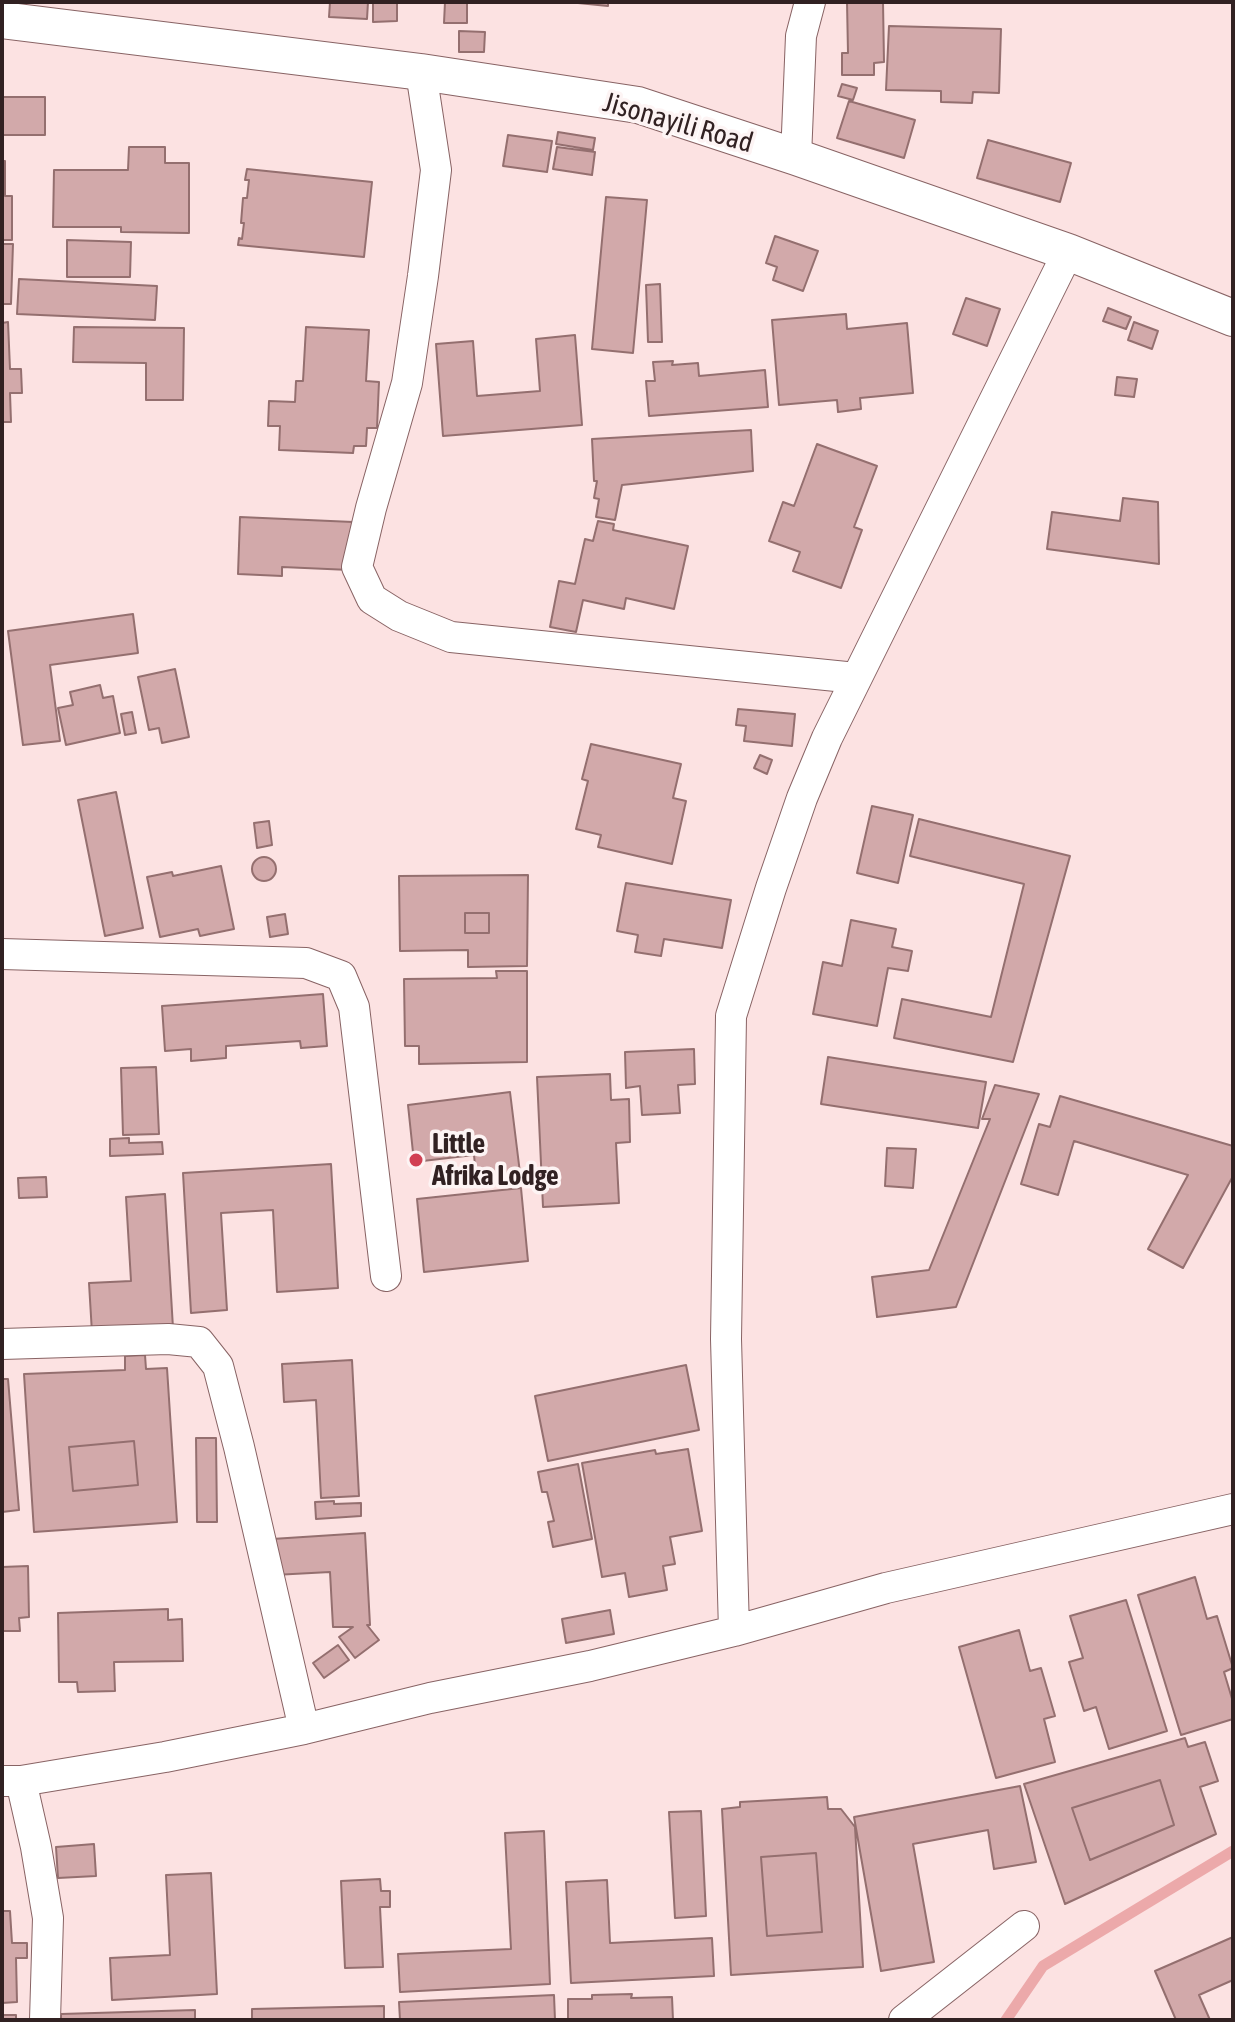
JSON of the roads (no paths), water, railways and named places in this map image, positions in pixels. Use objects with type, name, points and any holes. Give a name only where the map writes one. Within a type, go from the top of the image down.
[{"type":"street","points":[[796,157],[801,36],[810,2]]},
{"type":"street","name":"Jisonayili Road","points":[[2,20],[421,72],[638,105],[1068,252],[1233,318]]},
{"type":"street","points":[[421,72],[436,170],[407,383],[357,567],[372,599],[399,616],[451,637],[856,678]]},
{"type":"street","points":[[734,1631],[726,1339],[731,1016],[802,798],[827,738],[1068,252]]},
{"type":"street","points":[[2,954],[306,963],[341,976],[354,1007],[386,1276]]},
{"type":"street","points":[[2,1344],[168,1339],[199,1342],[209,1354],[218,1366],[239,1447],[304,1729]]},
{"type":"street","points":[[45,2020],[48,1918],[36,1847],[12,1781],[165,1757],[590,1666],[734,1631],[886,1588],[1233,1509]]},
{"type":"street","points":[[904,2020],[1024,1926]]},
{"type":"waterway","points":[[1006,2020],[1043,1966],[1233,1851]]},
{"type":"place","name":"Little Afrika Lodge","points":[[416,1160]]}]
